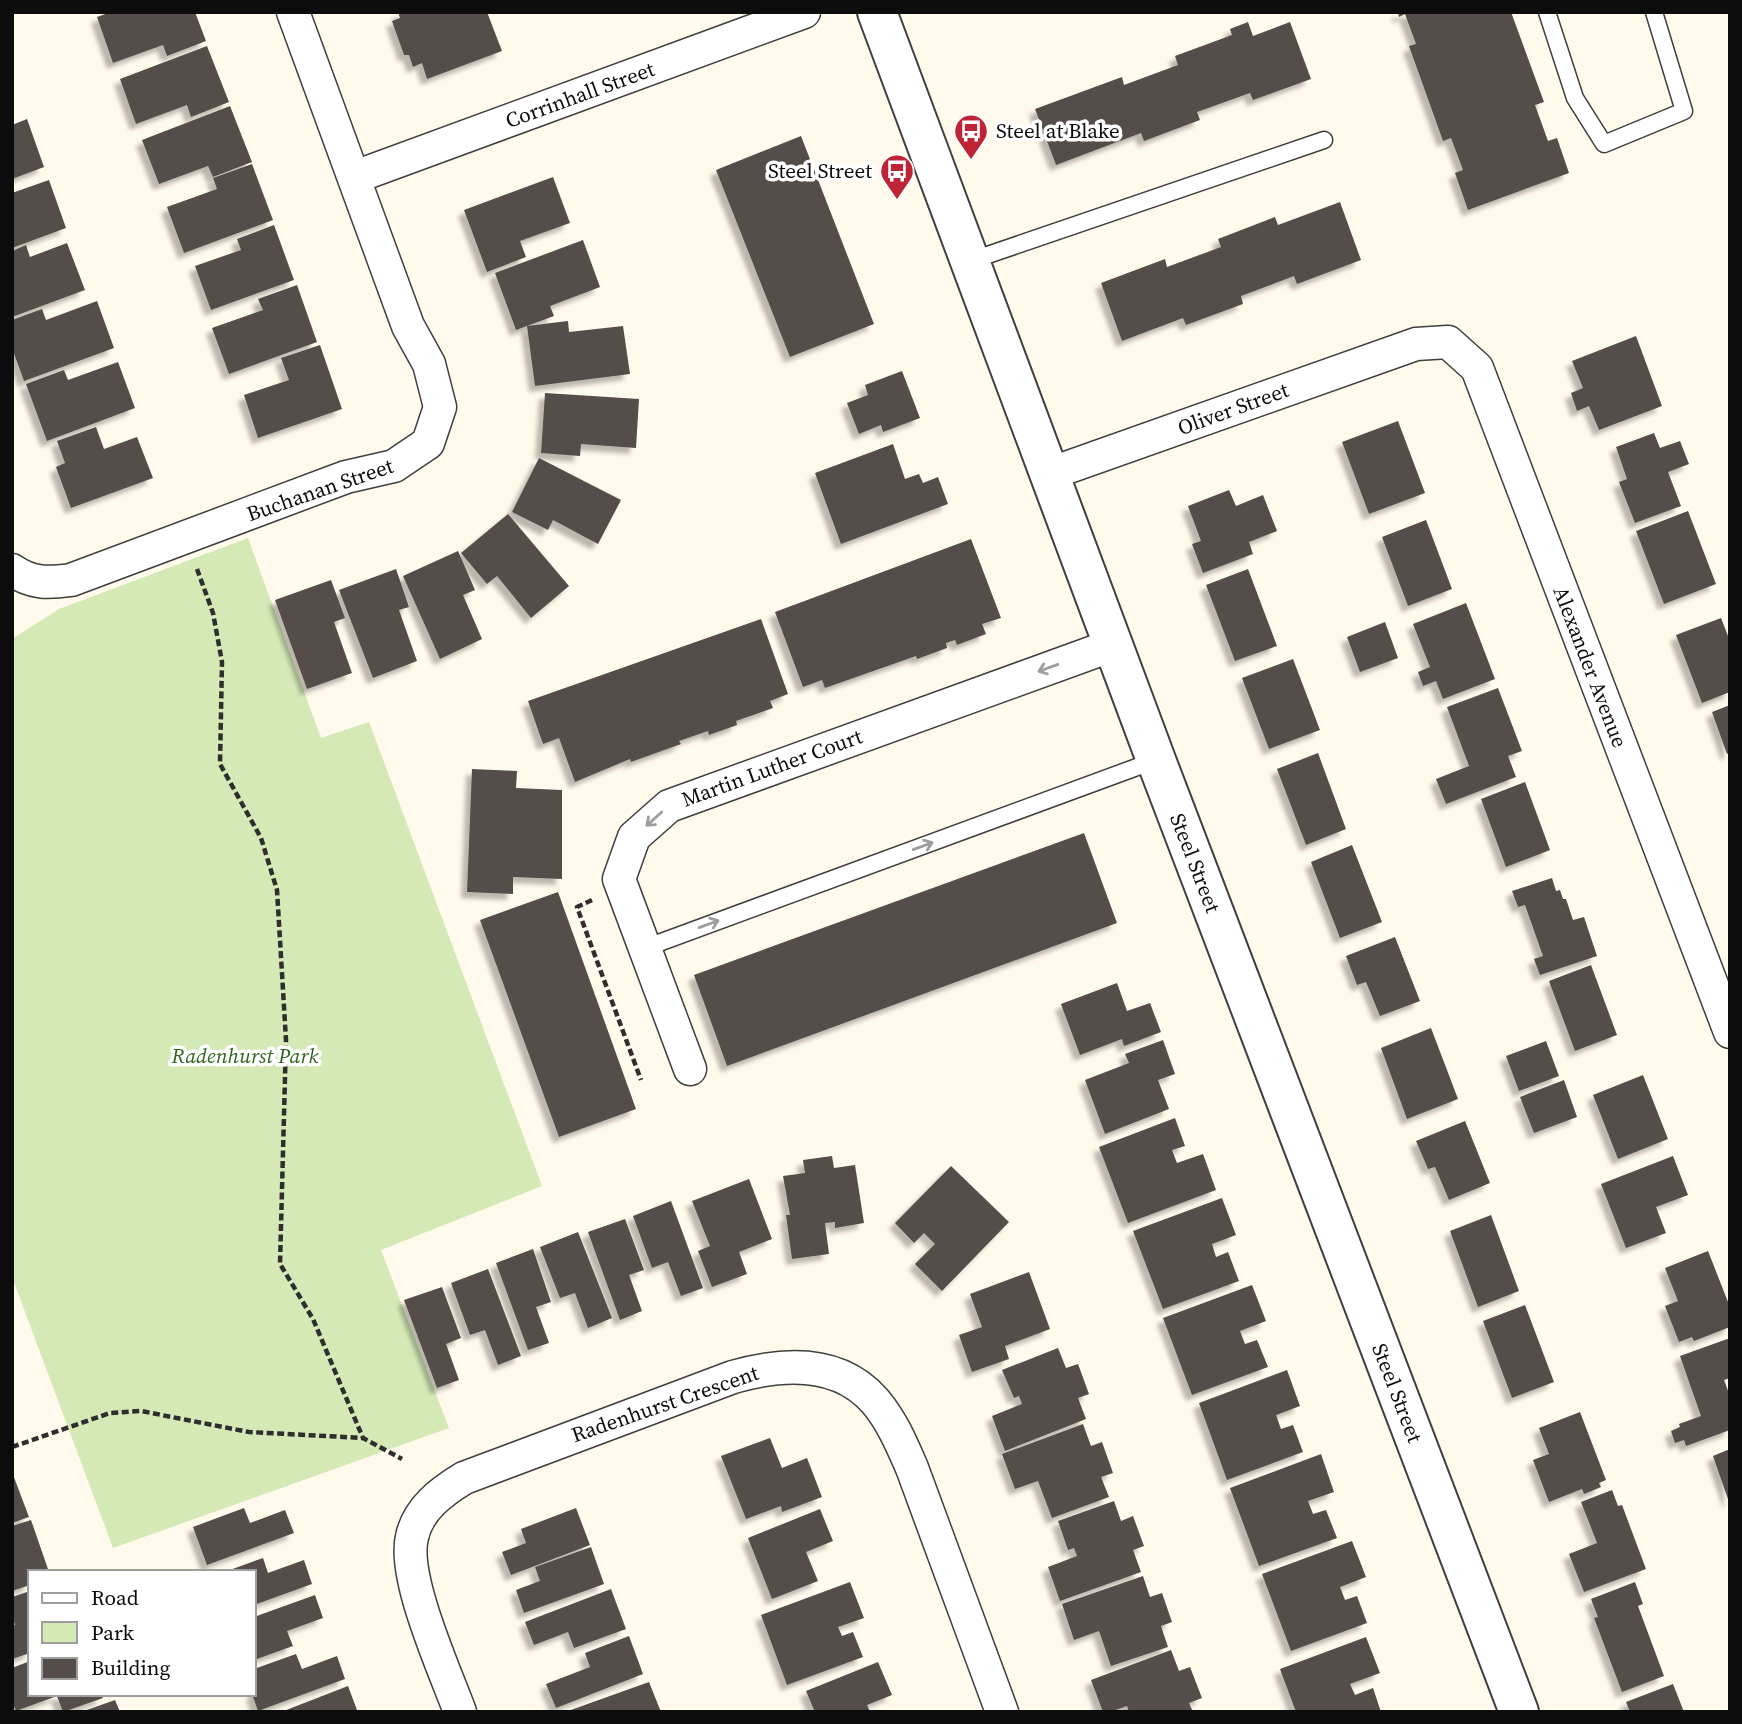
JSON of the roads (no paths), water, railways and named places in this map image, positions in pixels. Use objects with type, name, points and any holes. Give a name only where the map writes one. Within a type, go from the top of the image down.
[{"type":"street","name":"Buchanan Street","points":[[12,570],[25,579],[45,583],[71,580],[346,477],[394,466],[428,443],[439,407],[429,364],[408,326],[293,12]]},
{"type":"street","name":"Corrinhall Street","points":[[355,177],[804,12]]},
{"type":"street","name":"Steel Street","points":[[877,12],[1156,760],[1518,1712]]},
{"type":"street","name":"Alexander Avenue","points":[[1416,344],[1448,342],[1478,368],[1730,1032]]},
{"type":"street","name":"Oliver Street","points":[[1049,474],[1416,344]]},
{"type":"street","name":"Martin Luther Court","points":[[690,1069],[619,879],[634,837],[669,806],[1113,645]]},
{"type":"street","name":"Radenhurst Crescent","points":[[460,1712],[418,1597],[410,1566],[412,1537],[424,1511],[441,1492],[464,1478],[733,1377],[763,1368],[792,1367],[823,1368],[850,1381],[874,1400],[895,1430],[912,1468],[1002,1712]]},
{"type":"lane","points":[[1547,12],[1575,98],[1604,145],[1684,111],[1654,12]]},
{"type":"lane","points":[[970,261],[1324,140]]},
{"type":"lane","points":[[645,948],[1156,760]]},
{"type":"place","name":"Steel at Blake","points":[[971,161]]},
{"type":"place","name":"Steel Street","points":[[897,201]]},
{"type":"park label","name":"Radenhurst Park","points":[[245,1056]]}]
